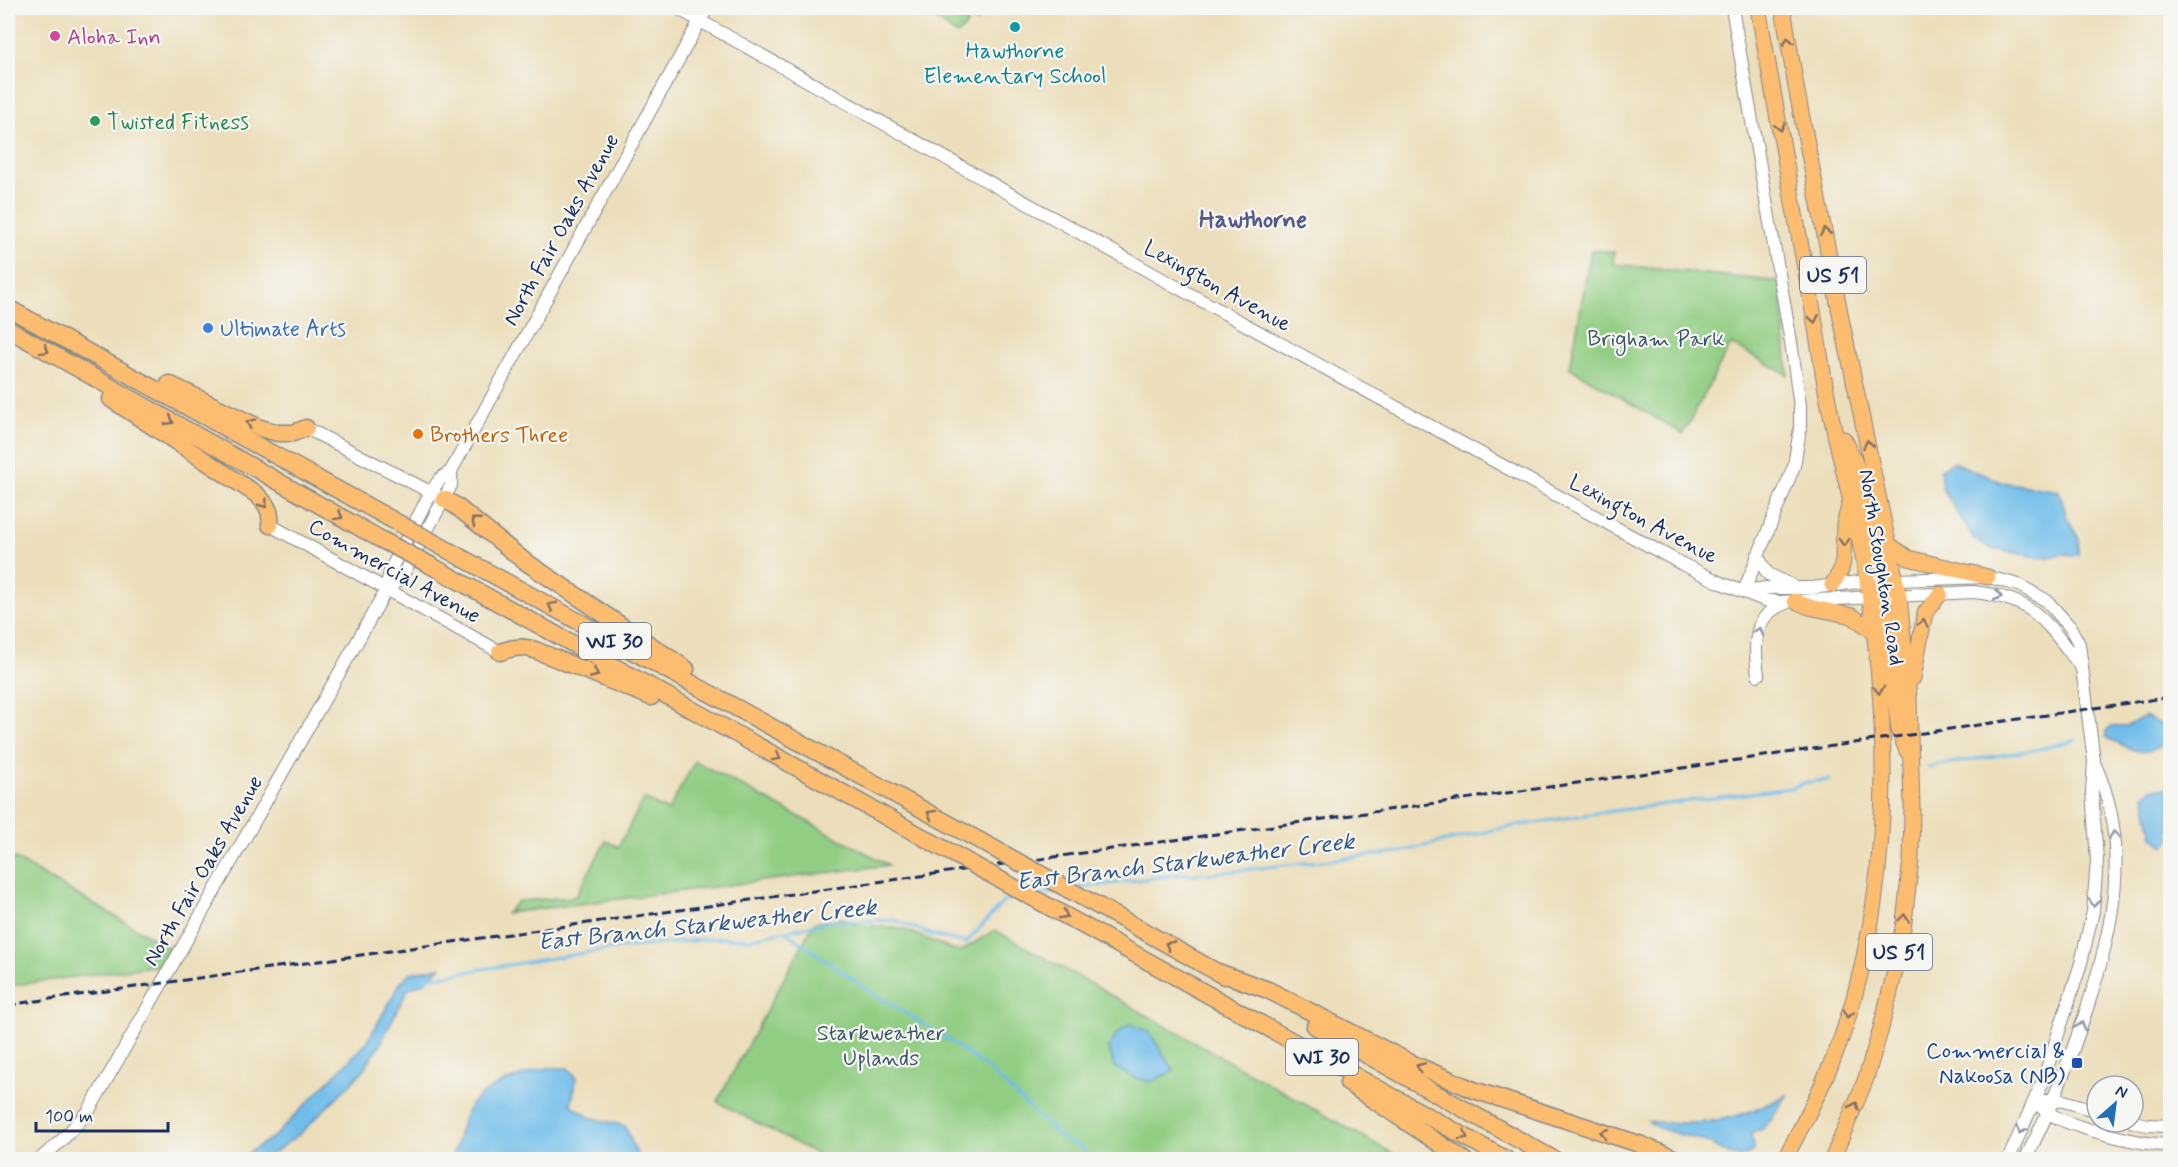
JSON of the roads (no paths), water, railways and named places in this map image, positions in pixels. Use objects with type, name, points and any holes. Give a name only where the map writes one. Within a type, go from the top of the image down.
[{"type":"highway","points":[[8,307],[260,428],[285,433],[306,428]]},
{"type":"highway","name":"WI 30","points":[[8,307],[1556,1160]]},
{"type":"highway","name":"WI 30","points":[[8,329],[380,539],[1507,1160]]},
{"type":"highway","points":[[82,371],[104,395],[256,494],[270,510],[270,525]]},
{"type":"highway","points":[[438,496],[523,560],[787,736]]},
{"type":"highway","points":[[500,652],[522,646],[535,650],[726,729]]},
{"type":"highway","points":[[1137,955],[1258,1030],[1323,1067],[1464,1160]]},
{"type":"highway","points":[[1215,971],[1268,990],[1413,1064],[1464,1086],[1639,1144],[1679,1160]]},
{"type":"main road","name":"North Stoughton Road","points":[[1758,8],[1832,419],[1851,498],[1867,581]]},
{"type":"main road","name":"North Stoughton Road","points":[[1783,8],[1796,87],[1887,543],[1909,698],[1911,859],[1904,922],[1880,1032],[1865,1081],[1832,1160]]},
{"type":"main road","points":[[1832,419],[1850,449],[1878,560],[1893,586]]},
{"type":"main road","points":[[1832,585],[1843,560],[1844,524],[1851,498]]},
{"type":"main road","points":[[1887,543],[1908,558],[1988,577]]},
{"type":"main road","points":[[1867,581],[1889,627],[1899,731],[1911,760]]},
{"type":"main road","points":[[1909,698],[1925,613],[1940,594]]},
{"type":"main road","points":[[1794,597],[1809,607],[1852,616],[1875,632]]},
{"type":"main road","name":"North Stoughton Road","points":[[1784,1160],[1808,1115],[1839,1044],[1857,984],[1877,883],[1882,836],[1883,791],[1875,632],[1876,597]]},
{"type":"street","name":"Lexington Avenue","points":[[677,8],[812,85],[941,153],[1166,281],[1682,564],[1721,583],[1744,591]]},
{"type":"street","name":"North Fair Oaks Avenue","points":[[39,1160],[88,1113],[386,590],[402,578],[438,496],[451,485],[451,471],[707,8]]},
{"type":"street","points":[[1732,8],[1791,342],[1800,406],[1800,429],[1794,466],[1744,591],[1764,600],[1794,597],[1876,597],[1893,586],[1988,577],[2019,585],[2047,601],[2070,627],[2079,644],[2094,761],[2110,809],[2114,830],[2116,856],[2114,900],[2096,983],[2070,1059],[2054,1100],[2025,1160]]},
{"type":"street","points":[[306,428],[438,496]]},
{"type":"street","name":"Commercial Avenue","points":[[270,525],[500,652]]},
{"type":"street","points":[[1757,556],[1768,574],[1779,581],[1794,597]]},
{"type":"street","points":[[1758,675],[1755,647],[1760,625],[1778,606],[1794,597],[1832,585],[1867,581],[1940,594],[1990,594],[2014,601],[2029,608],[2053,629],[2081,668]]},
{"type":"street","points":[[2008,1160],[2043,1081],[2081,963],[2093,911],[2097,860],[2092,792],[2094,761]]},
{"type":"street","points":[[2034,1101],[2064,1101],[2085,1107]]},
{"type":"street","points":[[2034,1101],[2048,1113],[2060,1119],[2110,1135],[2151,1144],[2170,1145]]},
{"type":"street","points":[[2145,1124],[2170,1126]]},
{"type":"water","points":[[1953,462],[2001,482],[2059,491],[2067,518],[2079,539],[2078,555],[2062,554],[2044,558],[1992,549],[1974,539],[1942,488],[1940,469]]},
{"type":"water","points":[[2145,716],[2170,726],[2170,740],[2152,750],[2138,751],[2106,737],[2106,731],[2111,726],[2127,726]]},
{"type":"water","points":[[2170,787],[2170,841],[2165,846],[2153,837],[2144,795],[2151,789]]},
{"type":"water","points":[[441,967],[425,982],[408,989],[378,1048],[361,1073],[301,1133],[265,1159],[238,1159],[275,1136],[367,1042],[401,982],[410,973]]},
{"type":"water","points":[[1130,1024],[1149,1032],[1174,1071],[1151,1082],[1133,1077],[1114,1067],[1109,1047],[1118,1033]]},
{"type":"water","points":[[547,1068],[568,1068],[577,1078],[571,1104],[589,1117],[625,1126],[639,1159],[450,1159],[467,1111],[481,1095],[502,1083]]},
{"type":"water","points":[[1787,1095],[1771,1120],[1761,1130],[1756,1130],[1751,1135],[1754,1149],[1745,1156],[1728,1153],[1704,1141],[1667,1131],[1648,1121],[1686,1123],[1719,1120],[1752,1111]]},
{"type":"waterway","name":"East Branch Starkweather Creek","points":[[1928,767],[2044,748],[2076,740]]},
{"type":"waterway","name":"East Branch Starkweather Creek","points":[[1079,888],[1174,875],[1216,873],[1399,852],[1502,828],[1790,788],[1808,782],[1830,780]]},
{"type":"waterway","name":"East Branch Starkweather Creek","points":[[1040,895],[1058,892]]},
{"type":"waterway","name":"East Branch Starkweather Creek","points":[[427,978],[603,950],[718,938],[749,939],[828,922],[895,920],[932,935],[966,943],[1004,901],[1019,898]]},
{"type":"waterway","points":[[786,932],[871,992],[943,1036],[988,1069],[1060,1137],[1082,1148],[1091,1160]]},
{"type":"railway","points":[[8,1005],[2170,697]]},
{"type":"place","name":"Hawthorne Elementary School","points":[[1015,27]]},
{"type":"place","name":"Aloha Inn","points":[[55,36]]},
{"type":"place","name":"Twisted Fitness","points":[[95,121]]},
{"type":"place","name":"Ultimate Arts","points":[[208,328]]},
{"type":"place","name":"Brothers Three","points":[[418,434]]},
{"type":"place","name":"Commercial & Nakoosa (NB)","points":[[2077,1063]]},
{"type":"district","name":"Hawthorne","points":[[1253,219]]},
{"type":"park label","name":"Brigham Park","points":[[1656,338]]},
{"type":"park label","name":"Starkweather Uplands","points":[[881,1044]]}]
